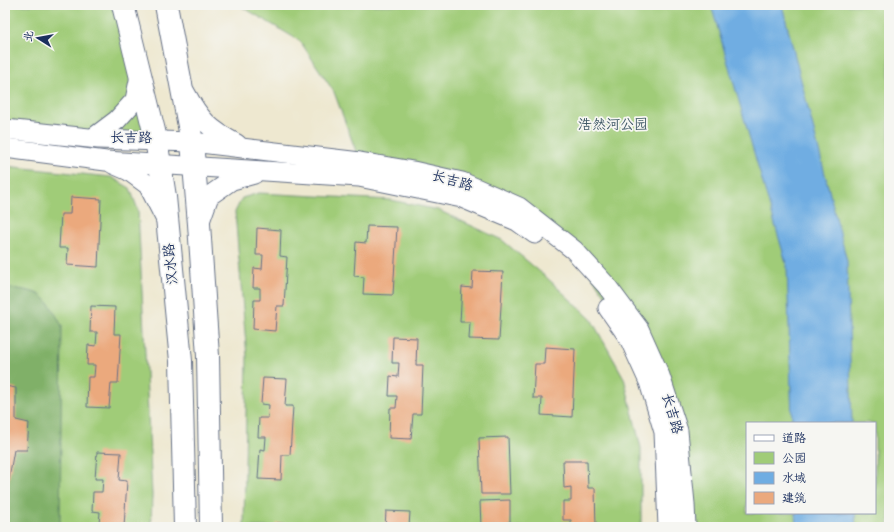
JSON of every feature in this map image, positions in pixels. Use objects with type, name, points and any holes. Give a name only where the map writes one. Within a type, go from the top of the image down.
[{"type":"main road","name":"汉水路","points":[[166,5],[192,142],[208,356],[211,527]]},
{"type":"main road","name":"汉水路","points":[[124,8],[156,140],[168,223],[182,361],[185,527]]},
{"type":"street","points":[[94,138],[117,120],[135,100],[140,74]]},
{"type":"street","points":[[181,84],[195,111],[214,132],[245,148]]},
{"type":"street","name":"长吉路","points":[[5,129],[94,138],[192,142],[360,162],[413,171],[462,182],[519,207],[574,250],[606,285],[639,329],[660,376],[678,430],[686,527]]},
{"type":"street","name":"长吉路","points":[[5,148],[106,161],[160,163],[265,172],[360,177],[462,198],[517,221],[561,252],[595,290],[629,338],[649,382],[664,432],[668,527]]},
{"type":"street","points":[[106,161],[129,171],[148,185],[168,223]]},
{"type":"street","points":[[199,224],[209,196],[232,180],[265,172]]},
{"type":"green space","points":[[5,5],[123,5],[156,139],[5,129]]},
{"type":"green space","name":"浩然河公园","points":[[239,5],[889,5],[889,527],[686,527],[660,376],[574,250],[360,162],[334,92],[300,41]]},
{"type":"green space","points":[[5,166],[111,177],[130,188],[138,210],[152,495],[151,527],[5,527]]},
{"type":"green space","points":[[259,193],[391,200],[438,210],[502,240],[545,276],[591,319],[624,378],[641,448],[641,527],[244,527],[247,357],[235,212],[242,198]]},
{"type":"green space","points":[[5,287],[28,291],[41,296],[51,306],[62,326],[60,527],[5,527]]},
{"type":"water","points":[[711,5],[782,5],[847,261],[852,422],[792,422],[787,266]]},
{"type":"water","points":[[795,514],[855,514],[856,527],[796,527]]},
{"type":"building","points":[[71,197],[101,199],[98,267],[67,265],[68,248],[59,248],[61,214],[70,214]]},
{"type":"building","points":[[367,226],[397,227],[393,295],[363,294],[364,277],[354,276],[356,242],[366,243]]},
{"type":"building","points":[[257,228],[281,230],[280,256],[287,257],[284,306],[277,306],[275,331],[253,329],[254,300],[260,300],[260,288],[253,288],[254,268],[262,269],[263,255],[256,255]]},
{"type":"building","points":[[473,271],[503,272],[499,340],[469,339],[470,322],[460,322],[462,287],[472,288]]},
{"type":"building","points":[[91,306],[115,307],[114,334],[121,334],[118,383],[111,383],[109,408],[87,407],[88,377],[94,377],[95,365],[87,365],[88,345],[96,346],[97,332],[90,332]]},
{"type":"building","points":[[393,337],[417,338],[416,365],[423,365],[421,414],[413,414],[411,439],[389,438],[390,408],[396,408],[397,396],[389,396],[390,376],[398,377],[399,363],[392,363]]},
{"type":"building","points":[[545,347],[575,349],[572,417],[541,415],[542,398],[533,398],[535,364],[544,364]]},
{"type":"building","points":[[263,378],[287,379],[285,406],[293,406],[290,455],[282,455],[281,480],[258,479],[260,449],[265,450],[266,437],[258,437],[259,418],[268,418],[269,405],[261,404]]},
{"type":"building","points":[[5,386],[16,388],[16,420],[29,423],[27,450],[14,450],[8,484],[5,484]]},
{"type":"building","points":[[508,437],[510,494],[481,494],[479,438]]},
{"type":"building","points":[[97,452],[121,453],[119,480],[127,481],[124,527],[94,527],[94,524],[99,524],[100,512],[92,511],[93,492],[102,492],[103,479],[95,479]]},
{"type":"building","points":[[563,461],[587,461],[588,488],[595,488],[596,527],[571,527],[571,520],[563,520],[563,501],[571,501],[571,487],[564,488]]},
{"type":"building","points":[[510,500],[510,527],[481,527],[480,501]]},
{"type":"building","points":[[386,511],[410,512],[409,527],[385,527]]},
{"type":"building","points":[[277,523],[300,524],[300,527],[276,527]]}]
